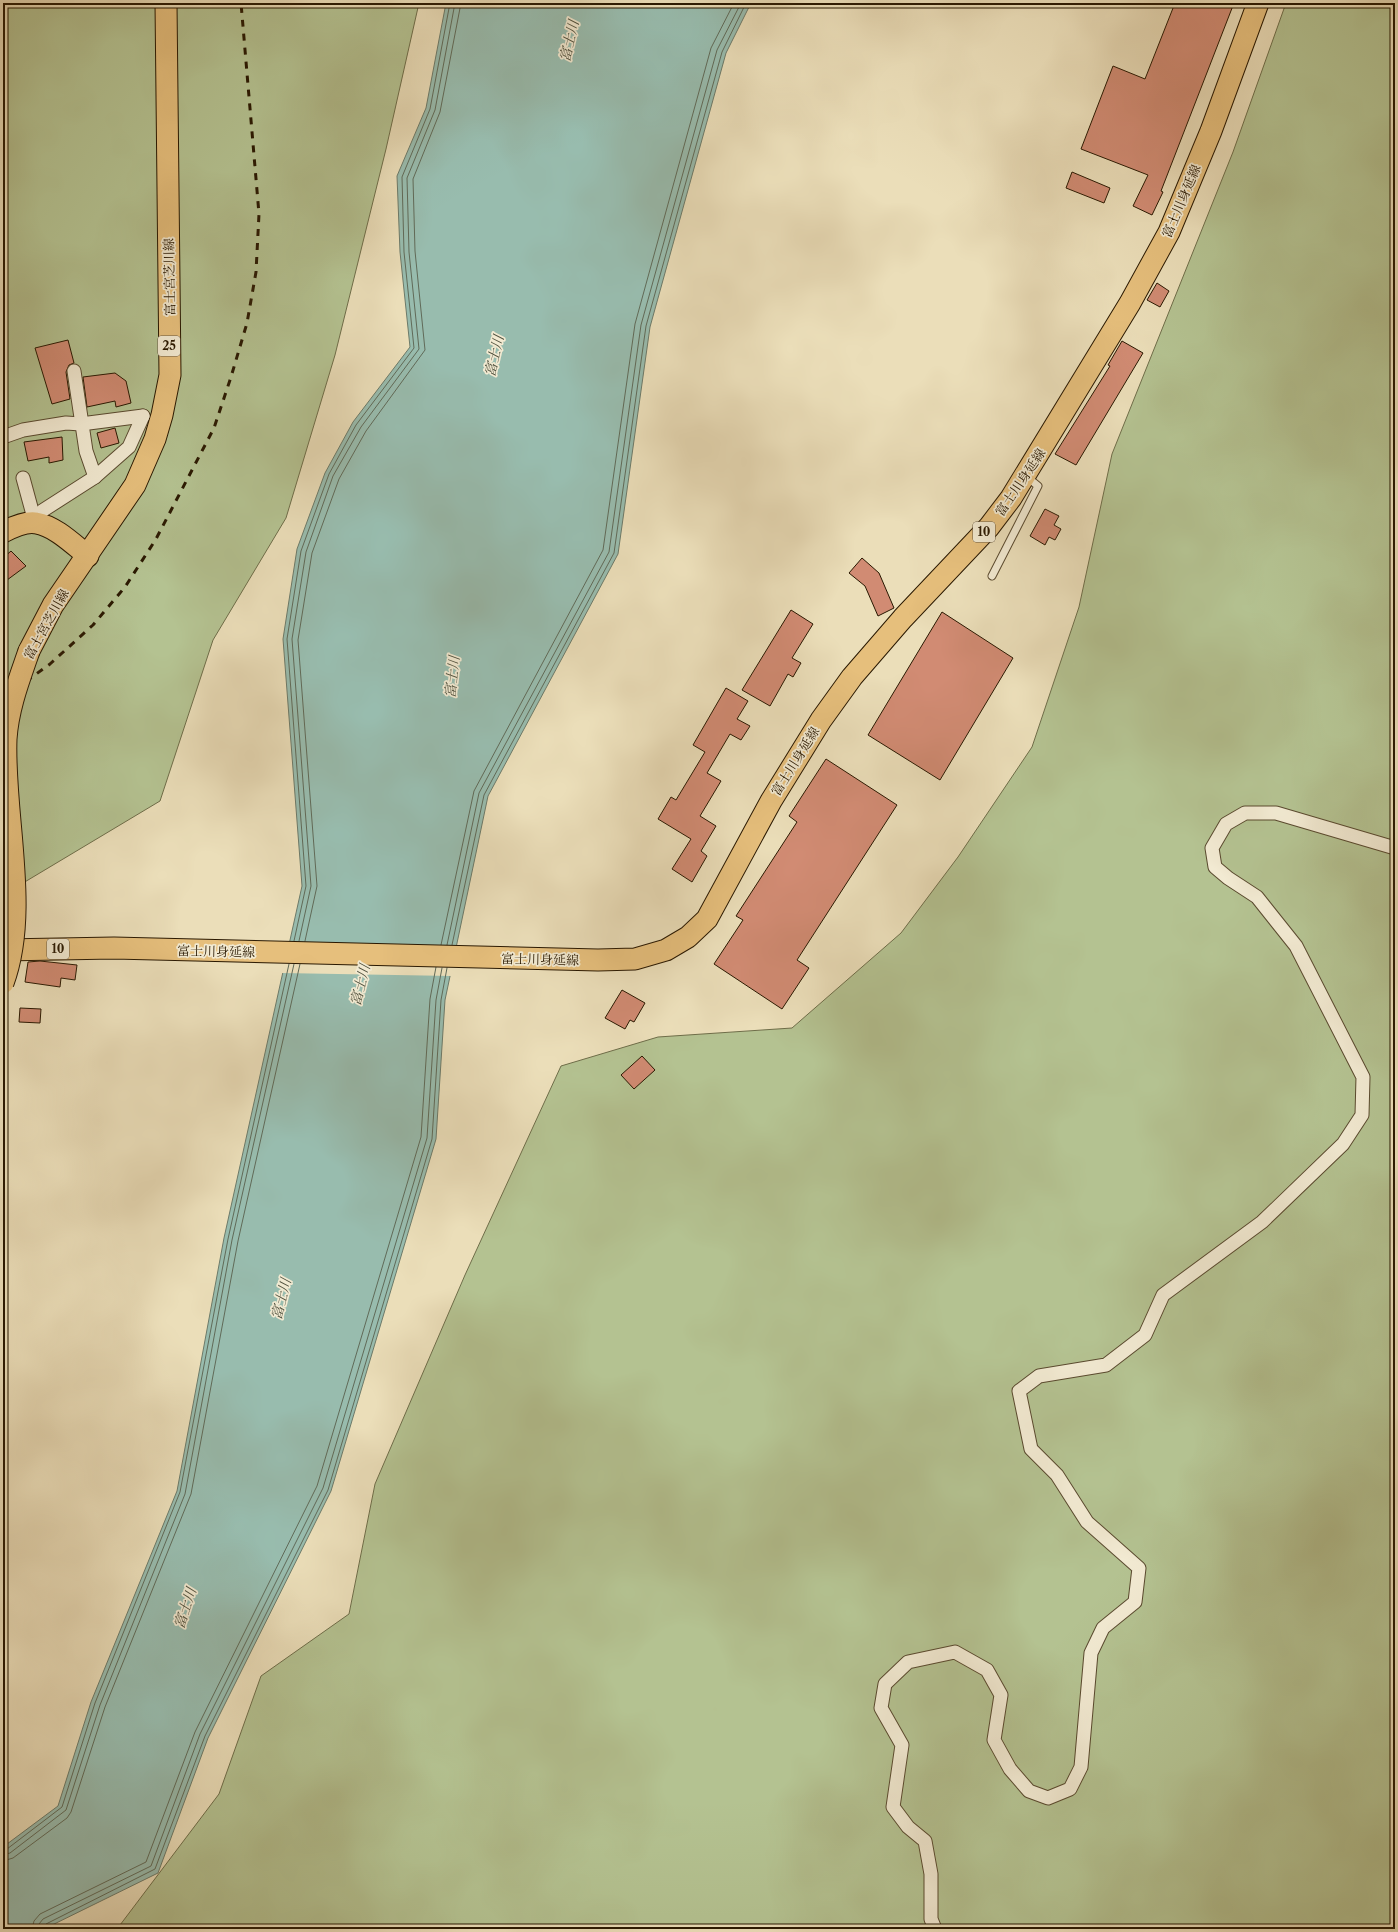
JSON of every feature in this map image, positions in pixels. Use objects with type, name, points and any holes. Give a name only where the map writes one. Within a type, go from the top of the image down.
[{"type":"main road","name":"富士宮芝川線","points":[[3,983],[14,933],[14,873],[6,739],[10,704],[29,651],[54,605],[135,485],[155,439],[162,415],[170,375],[166,3]]},
{"type":"main road","name":"富士川身延線","points":[[3,950],[114,948],[598,960],[635,959],[666,950],[688,937],[707,919],[771,801],[821,720],[852,677],[903,618],[989,527],[1025,476],[1130,303],[1169,232],[1211,131],[1258,3]]},
{"type":"main road","points":[[3,532],[13,527],[35,522],[57,532],[88,556]]},
{"type":"street","points":[[74,371],[86,451],[95,477]]},
{"type":"street","points":[[3,437],[23,430],[66,423],[81,424],[143,416],[129,447],[95,477],[42,511],[35,522]]},
{"type":"street","points":[[23,478],[35,522]]},
{"type":"street","points":[[935,1929],[931,1919],[931,1874],[925,1841],[908,1827],[893,1807],[902,1745],[881,1708],[885,1684],[908,1662],[955,1652],[987,1670],[1001,1695],[994,1740],[1010,1769],[1029,1791],[1048,1798],[1070,1789],[1081,1767],[1091,1653],[1103,1628],[1135,1602],[1139,1568],[1087,1522],[1057,1475],[1031,1449],[1019,1391],[1039,1376],[1106,1366],[1145,1335],[1163,1295],[1262,1222],[1344,1144],[1362,1115],[1363,1077],[1296,946],[1257,898],[1215,867],[1212,848],[1226,824],[1246,814],[1268,813],[1276,813],[1395,848]]},
{"type":"lane","points":[[992,576],[1038,486],[1025,476]]},
{"type":"green space","points":[[3,3],[419,3],[386,149],[335,355],[286,518],[213,640],[160,801],[3,895]]},
{"type":"green space","points":[[1286,3],[1395,3],[1395,1929],[117,1929],[219,1794],[261,1676],[349,1614],[375,1484],[465,1275],[561,1066],[658,1037],[792,1028],[901,933],[958,857],[1032,747],[1079,607],[1112,454],[1233,152]]},
{"type":"water","name":"富士川","points":[[446,3],[751,3],[726,53],[650,327],[618,554],[488,796],[445,1000],[436,1139],[331,1491],[208,1738],[158,1873],[44,1929],[3,1929],[3,1847],[58,1806],[91,1702],[177,1491],[224,1238],[302,886],[283,639],[297,549],[325,473],[353,422],[410,347],[400,252],[397,176],[426,108]]},
{"type":"pier","points":[[288,942],[458,948],[452,976],[281,973]]},
{"type":"building","points":[[1175,3],[1234,3],[1161,191],[1163,192],[1152,215],[1133,206],[1148,175],[1081,149],[1113,66],[1145,79]]},
{"type":"building","points":[[1072,172],[1110,188],[1104,203],[1066,188]]},
{"type":"building","points":[[1157,283],[1169,291],[1160,307],[1147,300]]},
{"type":"building","points":[[68,340],[74,363],[69,365],[66,372],[70,399],[52,404],[35,348]]},
{"type":"building","points":[[1122,341],[1143,353],[1076,465],[1055,454],[1110,366],[1108,365]]},
{"type":"building","points":[[115,373],[126,381],[131,403],[116,407],[115,401],[87,407],[83,377]]},
{"type":"building","points":[[115,428],[119,443],[101,448],[97,433]]},
{"type":"building","points":[[62,437],[63,460],[49,463],[49,457],[28,461],[24,442]]},
{"type":"building","points":[[1045,509],[1059,516],[1054,525],[1061,529],[1055,540],[1049,537],[1045,545],[1030,536]]},
{"type":"building","points":[[11,551],[26,566],[3,583],[3,558]]},
{"type":"building","points":[[862,558],[879,573],[894,608],[878,616],[865,586],[849,573]]},
{"type":"building","points":[[791,610],[813,624],[792,658],[801,663],[793,677],[788,674],[770,706],[742,690]]},
{"type":"building","points":[[942,612],[1013,658],[940,780],[868,735]]},
{"type":"building","points":[[726,688],[748,701],[737,719],[750,726],[741,740],[730,734],[707,773],[721,781],[700,816],[716,826],[701,851],[707,856],[692,882],[672,869],[691,839],[658,819],[671,797],[676,800],[705,752],[693,745]]},
{"type":"building","points":[[826,759],[897,805],[797,960],[809,968],[782,1009],[714,964],[743,920],[736,916],[797,822],[789,816]]},
{"type":"building","points":[[40,961],[77,965],[75,980],[61,978],[60,987],[25,982],[28,962]]},
{"type":"building","points":[[622,990],[645,1003],[634,1022],[630,1020],[625,1029],[605,1018]]},
{"type":"building","points":[[20,1008],[41,1009],[40,1023],[19,1022]]},
{"type":"building","points":[[642,1056],[655,1070],[634,1089],[621,1075]]},
{"type":"railway","points":[[3,698],[50,664],[93,625],[125,587],[156,539],[214,428],[247,323],[256,272],[259,214],[241,3]]}]
